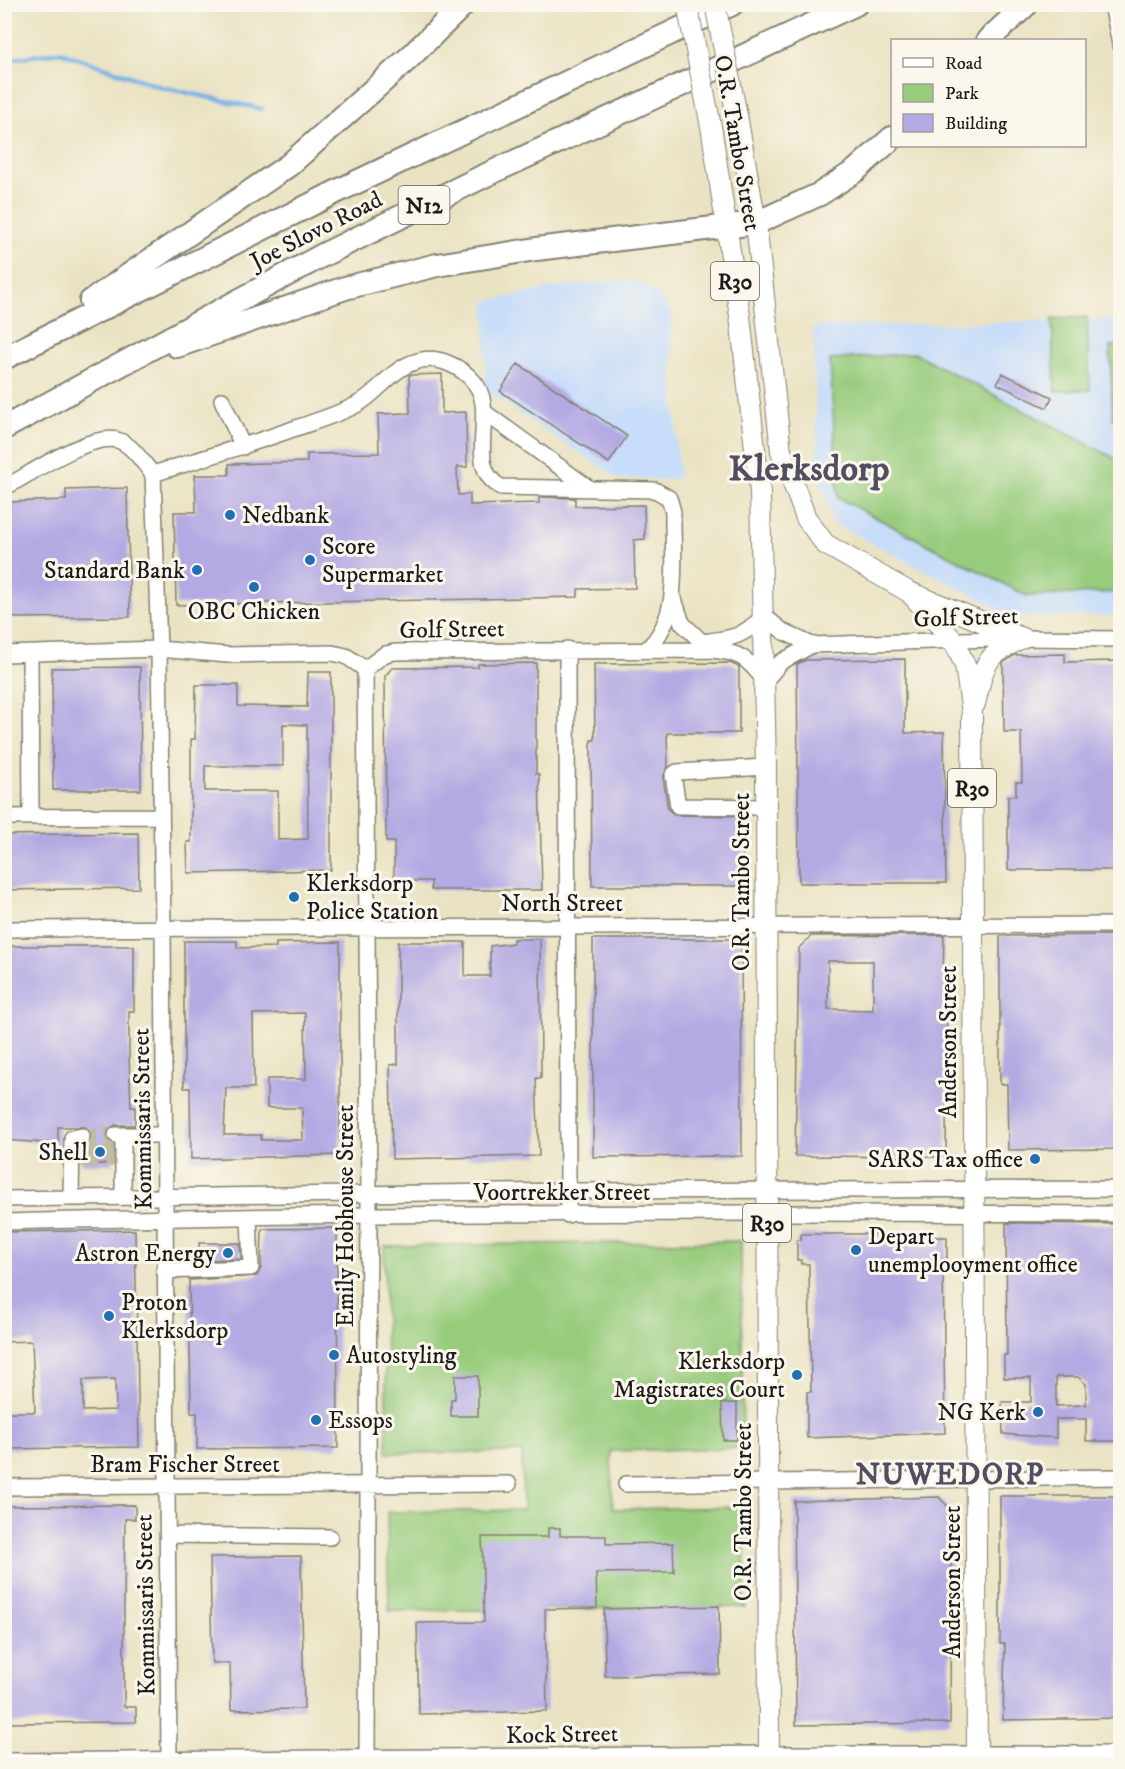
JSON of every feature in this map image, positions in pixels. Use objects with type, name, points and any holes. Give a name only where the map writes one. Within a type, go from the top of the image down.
[{"type":"highway","points":[[14,353],[289,165],[410,57],[464,4]]},
{"type":"highway","name":"Joe Slovo Road","points":[[14,353],[342,189],[732,4]]},
{"type":"highway","name":"Joe Slovo Road","points":[[4,428],[376,228],[856,4]]},
{"type":"highway","points":[[989,39],[1027,4]]},
{"type":"highway","points":[[102,374],[345,288],[437,265],[536,249],[756,223],[820,194],[855,171],[891,139]]},
{"type":"main road","name":"O.R. Tambo Street","points":[[687,4],[712,132],[727,228],[760,493],[766,767],[769,1759]]},
{"type":"main road","name":"O.R. Tambo Street","points":[[715,4],[756,223],[780,451],[806,518],[825,544],[909,592]]},
{"type":"main road","points":[[909,592],[1022,638]]},
{"type":"main road","name":"Anderson Street","points":[[909,592],[952,640],[965,665],[972,713],[977,1760]]},
{"type":"main road","points":[[972,713],[984,667],[993,653],[1022,638]]},
{"type":"street","points":[[1114,6],[1120,44]]},
{"type":"street","points":[[4,488],[84,445],[99,440],[121,441],[132,449],[153,474],[243,447],[358,404],[396,370],[418,361],[440,360],[468,376],[478,389],[484,412],[484,465],[495,484],[501,487],[655,490],[669,498],[672,512],[672,584],[669,615],[659,638],[647,648]]},
{"type":"street","points":[[222,400],[243,447]]},
{"type":"street","points":[[484,412],[589,488]]},
{"type":"street","name":"Kommissaris Street","points":[[153,474],[159,649],[163,927],[169,1761]]},
{"type":"street","points":[[672,584],[676,611],[682,623],[702,642],[732,639],[747,633],[764,616]]},
{"type":"street","name":"Golf Street","points":[[764,616],[784,632],[812,645]]},
{"type":"street","name":"Golf Street","points":[[365,669],[385,654],[395,652],[647,648],[733,651],[748,661],[765,681],[781,662],[812,645],[1022,638],[1120,639]]},
{"type":"street","points":[[4,654],[159,649],[227,655],[332,653],[346,656],[365,669]]},
{"type":"street","points":[[567,649],[570,1191],[568,1215]]},
{"type":"street","points":[[30,653],[31,817]]},
{"type":"street","name":"Emily Hobhouse Street","points":[[365,669],[369,1195],[367,1761]]},
{"type":"street","points":[[766,767],[677,772],[673,775],[673,783],[678,806],[766,807]]},
{"type":"street","points":[[4,817],[160,816]]},
{"type":"street","name":"North Street","points":[[4,929],[972,923],[1120,925]]},
{"type":"street","points":[[123,1197],[119,1147],[164,1135]]},
{"type":"street","points":[[71,1198],[77,1150]]},
{"type":"street","name":"Voortrekker Street","points":[[4,1198],[165,1198],[570,1191],[1120,1189]]},
{"type":"street","name":"Voortrekker Street","points":[[4,1222],[165,1217],[767,1212],[1120,1214]]},
{"type":"street","points":[[164,1271],[251,1268],[249,1217]]},
{"type":"street","points":[[626,1484],[1120,1477]]},
{"type":"street","name":"Bram Fischer Street","points":[[4,1487],[509,1484]]},
{"type":"street","points":[[168,1535],[330,1537]]},
{"type":"street","name":"Kock Street","points":[[4,1761],[977,1760],[1120,1754]]},
{"type":"shaded area","points":[[610,281],[639,282],[659,294],[672,314],[671,342],[679,479],[619,479],[486,391],[485,301],[547,289]]},
{"type":"shaded area","points":[[1120,319],[1120,615],[1015,617],[833,523],[818,475],[813,327]]},
{"type":"green space","points":[[1087,317],[1090,390],[1055,391],[1052,319]]},
{"type":"green space","points":[[1110,346],[1120,346],[1120,418],[1113,419]]},
{"type":"green space","points":[[914,353],[1120,461],[1120,592],[1027,596],[838,498],[830,360]]},
{"type":"green space","points":[[741,1241],[743,1448],[611,1451],[613,1509],[744,1507],[745,1607],[389,1611],[387,1512],[523,1510],[522,1452],[387,1453],[384,1246]]},
{"type":"building","points":[[518,364],[627,436],[609,463],[500,391]]},
{"type":"building","points":[[1002,373],[1052,397],[1047,408],[997,384]]},
{"type":"building","points":[[442,374],[442,413],[466,412],[467,467],[457,467],[458,495],[470,494],[470,505],[539,503],[539,497],[575,498],[575,506],[644,505],[645,539],[634,540],[635,588],[578,589],[578,597],[176,605],[174,512],[196,512],[195,475],[229,475],[229,464],[307,462],[307,454],[379,453],[378,414],[410,413],[409,375]]},
{"type":"building","points":[[127,488],[130,617],[4,618],[4,507],[10,507],[10,502],[66,500],[66,490]]},
{"type":"building","points":[[1065,654],[1065,662],[1120,661],[1120,870],[1008,870],[1008,796],[1016,796],[1016,782],[1022,782],[1021,732],[1004,732],[1003,663],[1015,655]]},
{"type":"building","points":[[905,659],[905,733],[944,732],[946,883],[799,883],[797,664],[806,660]]},
{"type":"building","points":[[536,663],[536,774],[539,774],[542,890],[431,890],[431,881],[394,881],[394,842],[386,842],[385,676],[392,668],[478,667],[478,664]]},
{"type":"building","points":[[730,663],[739,667],[739,733],[667,733],[668,767],[663,777],[668,809],[674,815],[742,816],[743,886],[592,886],[591,740],[595,740],[594,664]]},
{"type":"building","points":[[140,667],[141,790],[53,790],[52,668]]},
{"type":"building","points":[[308,672],[331,672],[331,870],[188,873],[187,842],[191,842],[191,739],[195,739],[196,685],[238,685],[238,706],[307,707]],"holes":[[[283,724],[307,725],[308,839],[278,840],[278,791],[205,791],[205,766],[283,766]]]},
{"type":"building","points":[[138,833],[139,888],[4,890],[4,835]]},
{"type":"building","points":[[944,935],[943,979],[947,979],[946,1157],[795,1156],[799,948],[811,936]],"holes":[[[828,961],[873,961],[873,1010],[828,1009]]]},
{"type":"building","points":[[1120,935],[1120,1149],[1008,1150],[1007,1084],[1000,1084],[1000,936]]},
{"type":"building","points":[[513,939],[540,939],[541,1078],[536,1078],[539,1156],[392,1159],[390,1065],[398,1064],[398,942],[465,942],[465,976],[490,976],[490,946],[513,943]]},
{"type":"building","points":[[593,939],[741,939],[742,1156],[593,1157]]},
{"type":"building","points":[[184,941],[237,941],[237,948],[276,947],[276,943],[340,942],[340,1155],[191,1159],[190,1088],[184,1088]],"holes":[[[305,1013],[306,1079],[267,1079],[267,1108],[302,1108],[303,1140],[261,1140],[261,1135],[224,1135],[226,1088],[254,1088],[253,1014]]]},
{"type":"building","points":[[4,946],[134,946],[134,1011],[129,1011],[129,1056],[131,1107],[135,1107],[135,1125],[115,1125],[107,1131],[107,1139],[113,1144],[113,1164],[82,1164],[82,1146],[91,1139],[90,1130],[85,1127],[58,1127],[58,1144],[4,1140]]},
{"type":"building","points":[[1006,1223],[1120,1224],[1120,1441],[1086,1441],[1086,1419],[1056,1419],[1056,1438],[1003,1434],[1002,1402],[1031,1402],[1031,1378],[1004,1378],[1004,1355],[1007,1355]],"holes":[[[1056,1377],[1078,1377],[1086,1384],[1086,1405],[1056,1406]]]},
{"type":"building","points":[[337,1228],[338,1448],[197,1449],[197,1413],[191,1413],[189,1280],[257,1276],[261,1268],[262,1229]]},
{"type":"building","points":[[135,1230],[139,1447],[4,1449],[4,1412],[35,1412],[32,1341],[4,1342],[4,1232]],"holes":[[[115,1379],[116,1410],[83,1411],[83,1380]]]},
{"type":"building","points":[[801,1234],[915,1234],[915,1237],[947,1237],[947,1259],[943,1259],[945,1433],[807,1438],[807,1392],[811,1392],[809,1264],[801,1264],[801,1260],[797,1260],[797,1240],[801,1240]]},
{"type":"building","points":[[199,1243],[240,1243],[241,1259],[199,1260]]},
{"type":"building","points":[[455,1376],[478,1376],[478,1416],[451,1416],[451,1399],[455,1399]]},
{"type":"building","points":[[722,1403],[737,1403],[737,1440],[723,1440]]},
{"type":"building","points":[[1000,1496],[1120,1496],[1120,1718],[1003,1720],[1005,1644],[1000,1644]]},
{"type":"building","points":[[939,1497],[951,1510],[950,1723],[796,1725],[794,1501]]},
{"type":"building","points":[[135,1505],[135,1519],[125,1519],[124,1707],[136,1707],[136,1722],[4,1723],[4,1506]]},
{"type":"building","points":[[548,1528],[560,1528],[560,1536],[606,1536],[606,1544],[673,1543],[674,1572],[596,1573],[597,1608],[545,1609],[547,1711],[419,1714],[417,1623],[484,1622],[482,1537],[548,1537]]},
{"type":"building","points":[[301,1556],[304,1709],[231,1710],[230,1663],[212,1663],[210,1557]]},
{"type":"building","points":[[719,1606],[720,1674],[605,1676],[604,1609]]},
{"type":"waterway","points":[[4,60],[60,52],[161,87],[262,109]]},
{"type":"tunnel","points":[[82,1136],[116,1135]]},
{"type":"tunnel","points":[[82,1148],[116,1148]]},
{"type":"tunnel","points":[[82,1160],[116,1159]]},
{"type":"place","name":"Nedbank","points":[[230,515]]},
{"type":"place","name":"Score Supermarket","points":[[310,560]]},
{"type":"place","name":"Standard Bank","points":[[197,570]]},
{"type":"place","name":"OBC Chicken","points":[[254,587]]},
{"type":"place","name":"Klerksdorp Police Station","points":[[294,897]]},
{"type":"place","name":"Shell","points":[[100,1152]]},
{"type":"place","name":"SARS Tax office","points":[[1035,1159]]},
{"type":"place","name":"Depart unemplooyment office","points":[[856,1250]]},
{"type":"place","name":"Astron Energy","points":[[228,1253]]},
{"type":"place","name":"Proton Klerksdorp","points":[[109,1316]]},
{"type":"place","name":"Autostyling","points":[[334,1355]]},
{"type":"place","name":"Klerksdorp Magistrates Court","points":[[797,1375]]},
{"type":"place","name":"NG Kerk","points":[[1038,1412]]},
{"type":"place","name":"Essops","points":[[316,1420]]},
{"type":"district","name":"Klerksdorp","points":[[809,467]]},
{"type":"district","name":"NUWEDORP","points":[[950,1474]]}]
